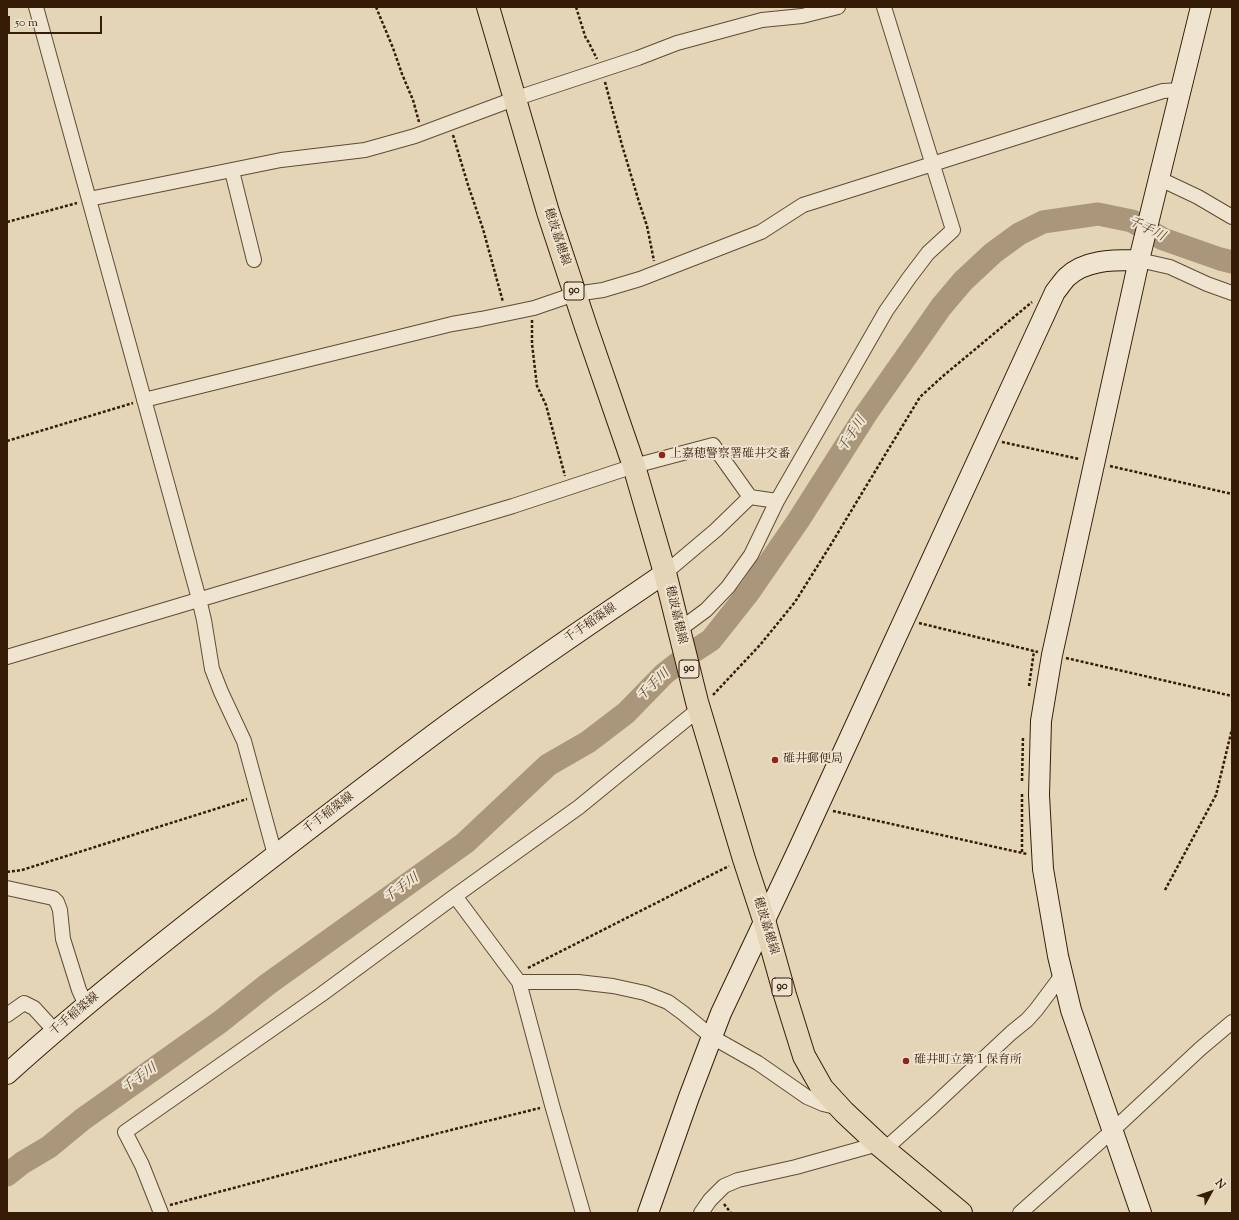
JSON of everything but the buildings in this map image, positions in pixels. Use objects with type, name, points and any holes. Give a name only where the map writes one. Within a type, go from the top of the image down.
[{"type":"main road","name":"穂波嘉穂線","points":[[488,7],[548,212],[634,466],[665,573],[698,706],[804,1056],[822,1088],[840,1108],[882,1147],[961,1213]]},
{"type":"street","points":[[36,7],[199,599],[212,669],[244,741],[275,855]]},
{"type":"street","points":[[89,199],[281,160],[365,150],[423,133],[514,99],[638,58],[677,42],[762,20],[802,16],[838,7]]},
{"type":"street","points":[[680,633],[706,610],[728,587],[750,555],[777,501],[886,311],[928,253],[953,230],[884,7]]},
{"type":"street","points":[[1141,1213],[1071,1010],[1063,974],[1044,876],[1039,795],[1041,722],[1052,655],[1139,260],[1201,7]]},
{"type":"street","points":[[144,400],[452,324],[534,308],[575,294],[603,290],[640,279],[761,232],[803,205],[1163,90],[1180,90]]},
{"type":"street","points":[[232,171],[254,260]]},
{"type":"street","points":[[1159,183],[1198,197],[1232,217]]},
{"type":"street","points":[[648,1213],[689,1097],[721,1013],[818,807],[1055,292],[1067,277],[1080,268],[1094,263],[1115,260],[1139,260],[1170,267],[1207,284],[1232,293]]},
{"type":"street","points":[[7,657],[513,506],[634,466],[713,445],[750,497],[777,501]]},
{"type":"street","points":[[665,573],[716,530],[750,497]]},
{"type":"street","name":"千手稲築線","points":[[7,1074],[86,1005],[275,855],[437,732],[541,658],[665,573]]},
{"type":"street","points":[[160,1210],[142,1165],[125,1132],[322,994],[579,807],[698,706]]},
{"type":"street","points":[[7,888],[53,898],[57,902],[60,910],[63,939],[79,990],[86,1005]]},
{"type":"street","points":[[455,896],[517,978],[583,1213]]},
{"type":"street","points":[[701,1213],[710,1200],[724,1186],[738,1180],[882,1147],[932,1107],[988,1054],[1027,1020],[1063,974]]},
{"type":"street","points":[[517,978],[613,986],[645,993],[668,1002],[712,1037],[758,1063],[807,1097],[823,1104],[840,1108]]},
{"type":"street","points":[[7,1015],[24,1004],[34,1008],[55,1031]]},
{"type":"street","points":[[1020,1213],[1112,1131],[1200,1049],[1232,1022]]},
{"type":"path","points":[[376,7],[413,100],[423,133]]},
{"type":"path","points":[[576,7],[586,39],[602,69],[622,145],[639,202],[648,226],[657,273]]},
{"type":"path","points":[[449,123],[483,229],[506,314]]},
{"type":"path","points":[[7,222],[89,199]]},
{"type":"path","points":[[698,706],[760,645],[795,602],[920,397],[942,376],[1034,300]]},
{"type":"path","points":[[534,308],[532,344],[537,386],[546,405],[568,487]]},
{"type":"path","points":[[7,441],[144,400]]},
{"type":"path","points":[[987,438],[1232,494]]},
{"type":"path","points":[[904,620],[1232,696]]},
{"type":"path","points":[[1165,890],[1216,795],[1232,728]]},
{"type":"path","points":[[7,872],[22,870],[259,796]]},
{"type":"path","points":[[818,807],[1043,858]]},
{"type":"path","points":[[517,978],[744,859]]},
{"type":"path","points":[[160,1210],[439,1133],[552,1105]]},
{"type":"waterway","name":"千手川","points":[[7,1175],[22,1163],[49,1147],[83,1119],[220,1022],[268,984],[465,843],[548,765],[588,742],[626,713],[664,674],[711,640],[749,592],[798,521],[866,414],[941,307],[963,281],[993,253],[1019,234],[1043,222],[1098,214],[1132,221],[1163,239],[1232,262]]},
{"type":"place","name":"上嘉穂警察署碓井交番","points":[[662,455]]},
{"type":"place","name":"碓井郵便局","points":[[775,760]]},
{"type":"place","name":"碓井町立第１保育所","points":[[906,1061]]}]
